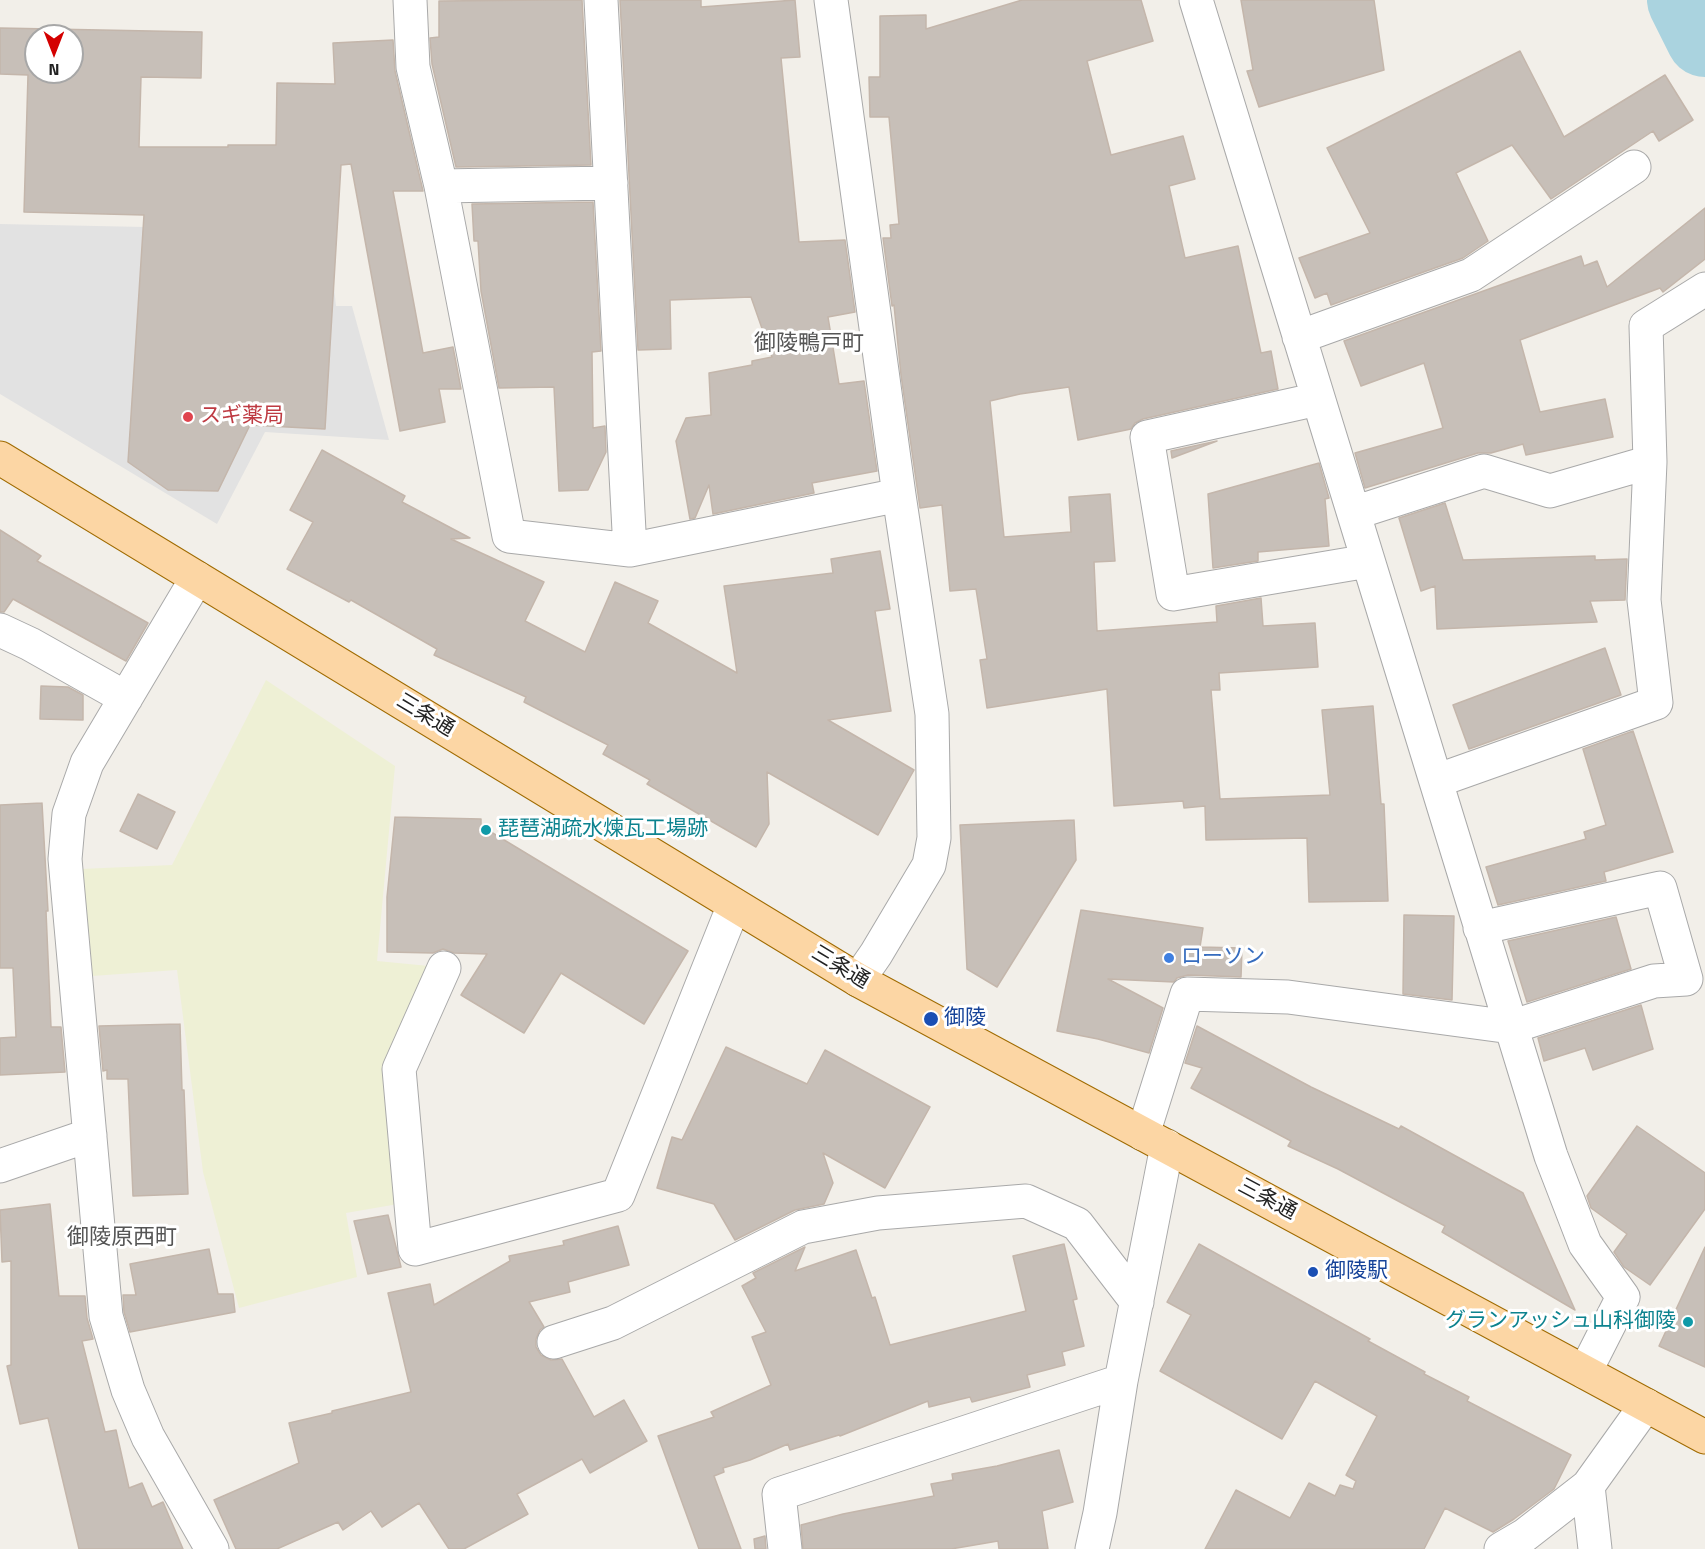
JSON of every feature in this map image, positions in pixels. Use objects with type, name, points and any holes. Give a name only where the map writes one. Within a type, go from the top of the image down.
[{"type":"main road","name":"三条通","points":[[0,458],[858,980],[1705,1437]]},
{"type":"street","points":[[410,0],[413,67],[441,186],[509,536],[630,550],[899,495]]},
{"type":"street","points":[[602,0],[630,550]]},
{"type":"street","points":[[831,0],[899,495],[932,714],[934,838],[929,865],[858,980]]},
{"type":"street","points":[[1196,0],[1551,1156],[1585,1244],[1623,1297],[1585,1372]]},
{"type":"street","points":[[1299,337],[1471,275],[1634,167]]},
{"type":"street","points":[[441,186],[611,183]]},
{"type":"street","points":[[1436,781],[1656,703],[1644,600],[1650,462],[1646,326],[1705,289]]},
{"type":"street","points":[[1318,399],[1147,437],[1173,594],[1368,561]]},
{"type":"street","points":[[1354,513],[1484,471],[1550,491],[1650,462]]},
{"type":"street","points":[[197,578],[87,764],[69,814],[65,860],[106,1316],[128,1390],[148,1437],[212,1549]]},
{"type":"street","points":[[0,630],[126,698]]},
{"type":"street","points":[[1092,1549],[1137,1302],[1155,1140],[1187,994],[1288,997],[1510,1027],[1654,981],[1686,979],[1660,888],[1480,928]]},
{"type":"street","points":[[444,968],[399,1070],[415,1249],[618,1195],[734,905]]},
{"type":"street","points":[[0,1166],[90,1135]]},
{"type":"street","points":[[554,1342],[613,1323],[803,1227],[878,1214],[1026,1201],[1077,1224],[1137,1302]]},
{"type":"street","points":[[785,1549],[779,1494],[1121,1381]]},
{"type":"street","points":[[1501,1549],[1525,1534],[1588,1486],[1646,1405]]},
{"type":"street","points":[[1588,1486],[1595,1549]]},
{"type":"green space","points":[[266,680],[395,766],[377,961],[429,966],[398,1204],[346,1213],[357,1277],[239,1308],[203,1172],[177,970],[92,976],[81,869],[172,865]]},
{"type":"shaded area","points":[[0,224],[290,230],[329,243],[336,306],[352,306],[389,440],[265,432],[217,524],[0,394]]},
{"type":"building","points":[[582,0],[591,165],[456,167],[432,64],[430,38],[439,37],[439,1]]},
{"type":"building","points":[[620,0],[701,0],[701,7],[795,0],[800,57],[781,58],[799,242],[845,240],[855,312],[828,317],[839,384],[864,381],[877,471],[812,483],[814,493],[713,514],[709,485],[695,518],[690,519],[676,441],[686,418],[711,415],[709,373],[752,365],[752,361],[772,357],[751,297],[670,300],[671,349],[638,350]]},
{"type":"building","points":[[1022,0],[1141,0],[1153,41],[1087,61],[1111,155],[1183,136],[1195,179],[1169,186],[1185,258],[1238,246],[1261,353],[1271,351],[1278,389],[1143,419],[1135,423],[1131,429],[1078,440],[1069,387],[990,401],[1004,537],[1071,532],[1069,497],[1110,494],[1115,561],[1094,562],[1097,631],[1217,622],[1216,606],[1261,598],[1263,626],[1315,623],[1318,667],[1219,673],[1220,690],[1211,690],[1220,799],[1330,795],[1322,710],[1373,706],[1381,804],[1384,804],[1388,901],[1309,902],[1307,838],[1206,840],[1205,806],[1184,808],[1183,801],[1114,806],[1107,689],[987,708],[980,660],[987,659],[976,589],[950,591],[942,505],[920,508],[901,375],[894,305],[892,306],[883,238],[891,238],[890,225],[899,224],[889,117],[870,117],[869,77],[880,77],[880,16],[926,15],[926,29]]},
{"type":"building","points":[[1241,0],[1374,0],[1384,70],[1259,107],[1247,71],[1253,70]]},
{"type":"building","points":[[0,28],[24,28],[24,75],[0,74]]},
{"type":"building","points":[[84,30],[202,32],[201,78],[141,77],[139,147],[276,145],[277,83],[335,84],[333,43],[393,40],[395,71],[423,191],[393,191],[423,353],[453,347],[461,389],[439,389],[445,422],[400,431],[351,164],[341,165],[325,429],[250,425],[218,491],[168,490],[128,462],[144,215],[24,212],[28,84],[84,84]]},
{"type":"building","points":[[1520,51],[1564,137],[1665,75],[1693,120],[1659,141],[1653,131],[1551,199],[1512,145],[1456,173],[1488,241],[1463,258],[1331,305],[1327,293],[1315,298],[1299,258],[1370,233],[1327,148]]},
{"type":"building","points":[[593,202],[601,351],[592,352],[593,428],[605,426],[606,452],[588,490],[559,491],[554,387],[499,388],[481,291],[478,241],[474,241],[472,204]]},
{"type":"building","points":[[1705,208],[1705,259],[1663,292],[1660,288],[1520,340],[1540,412],[1605,399],[1613,437],[1526,455],[1523,444],[1491,453],[1478,453],[1365,488],[1355,453],[1443,428],[1424,363],[1361,386],[1344,341],[1581,256],[1584,266],[1597,261],[1607,287]]},
{"type":"building","points":[[1217,441],[1172,458],[1171,451]]},
{"type":"building","points":[[322,450],[405,496],[402,502],[470,538],[451,539],[544,582],[525,621],[585,652],[615,582],[658,601],[648,623],[737,673],[724,586],[833,573],[831,559],[880,551],[890,609],[875,611],[891,711],[828,720],[914,770],[878,835],[767,772],[769,824],[756,847],[647,784],[650,780],[603,754],[608,745],[524,702],[526,697],[434,655],[437,649],[351,600],[349,602],[287,569],[313,522],[290,510]]},
{"type":"building","points":[[1319,463],[1329,498],[1325,499],[1329,546],[1258,552],[1258,561],[1213,568],[1208,494]]},
{"type":"building","points":[[1445,503],[1463,560],[1595,556],[1595,560],[1627,559],[1625,600],[1590,601],[1597,622],[1437,629],[1435,586],[1421,591],[1399,518]]},
{"type":"building","points":[[0,530],[41,556],[37,561],[148,623],[126,661],[13,599],[4,612],[0,612]]},
{"type":"building","points":[[1605,648],[1621,695],[1469,749],[1453,705]]},
{"type":"building","points":[[41,686],[68,687],[83,695],[83,720],[40,719]]},
{"type":"building","points":[[1633,731],[1673,852],[1604,872],[1606,881],[1498,905],[1486,867],[1586,839],[1584,832],[1606,825],[1583,749]]},
{"type":"building","points":[[138,794],[175,812],[157,849],[120,831]]},
{"type":"building","points":[[42,803],[51,1027],[61,1027],[65,1072],[0,1075],[0,1038],[16,1037],[13,968],[0,968],[0,805]]},
{"type":"building","points":[[395,817],[481,819],[481,826],[688,951],[644,1024],[561,973],[524,1033],[461,995],[487,954],[454,953],[443,949],[433,953],[387,952],[387,897]]},
{"type":"building","points":[[1074,820],[1076,860],[997,987],[967,969],[960,825]]},
{"type":"building","points":[[1081,910],[1203,928],[1200,947],[1242,948],[1241,977],[1188,975],[1177,978],[1174,982],[1108,979],[1163,1008],[1149,1053],[1057,1031]]},
{"type":"building","points":[[1404,915],[1454,916],[1452,1000],[1403,994]]},
{"type":"building","points":[[1616,917],[1631,969],[1527,1002],[1508,941]]},
{"type":"building","points":[[1641,1005],[1653,1049],[1593,1070],[1585,1048],[1544,1061],[1538,1038]]},
{"type":"building","points":[[180,1024],[188,1194],[133,1196],[128,1079],[107,1079],[107,1070],[103,1071],[99,1026]]},
{"type":"building","points":[[1197,1026],[1311,1087],[1399,1129],[1401,1126],[1523,1193],[1575,1310],[1442,1232],[1445,1226],[1338,1169],[1288,1146],[1291,1141],[1191,1088],[1202,1068],[1185,1063]]},
{"type":"building","points":[[726,1047],[807,1084],[825,1050],[930,1107],[885,1188],[823,1153],[833,1183],[824,1204],[795,1210],[735,1240],[714,1204],[657,1188],[672,1137],[682,1140]]},
{"type":"building","points":[[1637,1126],[1705,1173],[1705,1209],[1650,1285],[1624,1267],[1614,1252],[1627,1234],[1591,1208],[1587,1196]]},
{"type":"building","points":[[50,1204],[59,1296],[85,1296],[87,1318],[93,1339],[82,1341],[105,1432],[116,1430],[129,1488],[142,1483],[152,1507],[163,1502],[183,1549],[79,1549],[48,1418],[20,1424],[7,1366],[11,1365],[11,1261],[2,1262],[0,1210]]},
{"type":"building","points":[[388,1215],[401,1267],[368,1274],[354,1221]]},
{"type":"building","points":[[618,1226],[629,1265],[568,1282],[570,1292],[529,1302],[544,1327],[536,1339],[536,1347],[541,1355],[551,1360],[562,1359],[594,1417],[624,1400],[647,1441],[590,1473],[582,1459],[517,1494],[528,1514],[464,1549],[449,1549],[419,1503],[382,1527],[371,1511],[343,1530],[338,1522],[277,1549],[236,1549],[214,1500],[299,1463],[289,1423],[411,1392],[388,1293],[430,1284],[434,1305],[510,1261],[509,1256],[564,1245],[563,1241]]},
{"type":"building","points":[[1064,1244],[1077,1299],[1073,1300],[1084,1346],[1062,1352],[1065,1365],[1027,1375],[1030,1387],[972,1402],[970,1397],[929,1407],[928,1401],[840,1436],[790,1450],[788,1444],[750,1460],[723,1468],[724,1472],[714,1476],[741,1549],[699,1549],[658,1436],[714,1417],[711,1412],[771,1385],[752,1337],[766,1332],[742,1286],[756,1278],[753,1273],[805,1247],[795,1271],[856,1250],[872,1298],[875,1297],[890,1345],[1026,1311],[1013,1256]]},
{"type":"building","points":[[1199,1244],[1370,1339],[1368,1341],[1425,1372],[1424,1374],[1469,1397],[1467,1401],[1571,1455],[1554,1489],[1493,1532],[1445,1508],[1424,1549],[1205,1549],[1236,1490],[1290,1518],[1309,1483],[1335,1496],[1340,1485],[1353,1489],[1356,1481],[1346,1475],[1377,1416],[1315,1381],[1282,1439],[1160,1371],[1191,1315],[1167,1302]]},
{"type":"building","name":"グランアッシュ山科御陵","points":[[1705,1247],[1705,1367],[1659,1346]]},
{"type":"building","points":[[209,1249],[218,1294],[233,1294],[235,1312],[130,1332],[124,1312],[123,1295],[136,1295],[130,1264]]},
{"type":"building","points":[[1059,1450],[1073,1502],[1042,1511],[1048,1549],[999,1549],[998,1541],[951,1549],[803,1549],[801,1525],[934,1496],[931,1484],[953,1480],[952,1474],[997,1466]]},
{"type":"building","points":[[765,1536],[766,1549],[755,1549],[754,1539]]},
{"type":"waterway","points":[[1686,0],[1705,38]]},
{"type":"place","name":"スギ薬局","points":[[188,417]]},
{"type":"place","name":"琵琶湖疏水煉瓦工場跡","points":[[486,830]]},
{"type":"place","name":"ローソン","points":[[1169,958]]},
{"type":"place","name":"御陵","points":[[931,1019]]},
{"type":"place","name":"御陵駅","points":[[1313,1272]]},
{"type":"place","name":"グランアッシュ山科御陵","points":[[1688,1322]]},
{"type":"district","name":"御陵鴨戸町","points":[[809,345]]},
{"type":"district","name":"御陵原西町","points":[[122,1239]]}]
